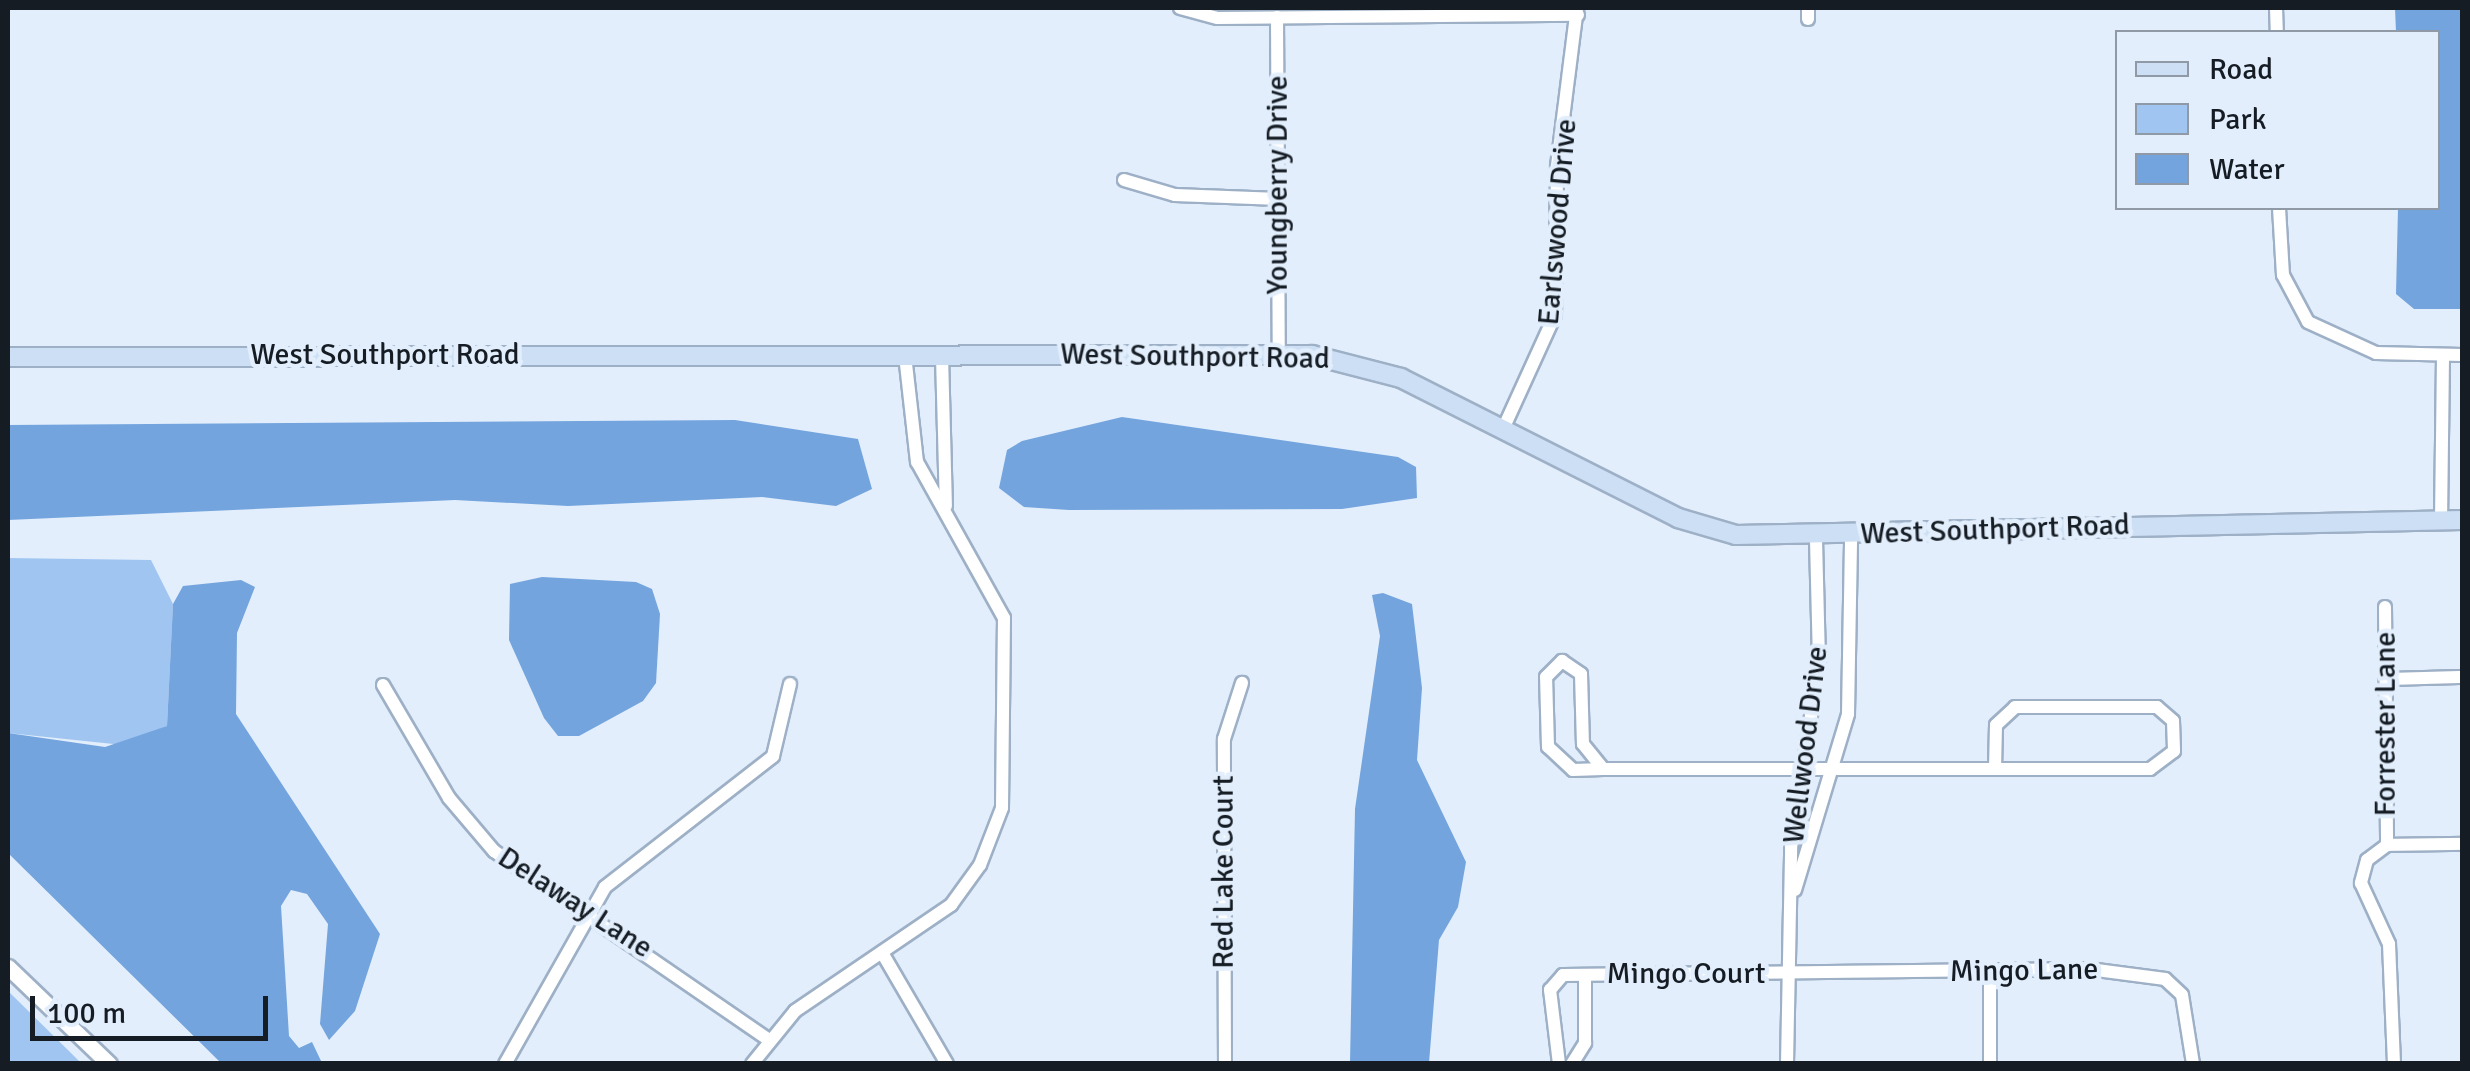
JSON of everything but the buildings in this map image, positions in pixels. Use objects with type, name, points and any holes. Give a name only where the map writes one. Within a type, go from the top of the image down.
[{"type":"main road","name":"West Southport Road","points":[[8,357],[1279,354],[1371,366],[1504,427],[1678,518],[1736,536],[1816,538],[2007,525],[2462,520]]},
{"type":"street","points":[[1180,8],[1277,17],[1578,11]]},
{"type":"street","name":"Earlswood Drive","points":[[1504,427],[1555,315],[1557,166],[1578,11]]},
{"type":"street","name":"Youngberry Drive","points":[[1277,17],[1279,354]]},
{"type":"street","points":[[1124,180],[1186,196],[1279,199]]},
{"type":"street","points":[[2278,210],[2283,275],[2308,322],[2376,353],[2462,355]]},
{"type":"street","points":[[752,1064],[768,1039],[812,998],[884,956],[964,890],[1006,789],[1004,618],[910,440],[905,355]]},
{"type":"street","points":[[2441,521],[2443,355]]},
{"type":"street","points":[[942,356],[946,509]]},
{"type":"street","name":"Wellwood Drive","points":[[1793,892],[1836,769],[1851,689],[1851,536]]},
{"type":"street","name":"Wellwood Drive","points":[[1788,1064],[1787,974],[1793,892],[1819,662],[1816,538]]},
{"type":"street","name":"Forrester Lane","points":[[2385,607],[2386,846],[2368,860],[2361,883],[2389,944],[2394,1064]]},
{"type":"street","points":[[1603,768],[1583,744],[1582,674],[1571,663],[1554,665],[1548,747],[1573,770],[2157,768],[2174,751],[2175,726],[2157,707],[2015,707],[1996,724],[1995,768]]},
{"type":"street","points":[[2386,679],[2462,677]]},
{"type":"street","points":[[505,1064],[587,912],[642,849],[763,769],[785,730],[790,684]]},
{"type":"street","name":"Red Lake Court","points":[[1225,1064],[1224,739],[1242,684]]},
{"type":"street","name":"Delaway Lane","points":[[383,685],[475,832],[768,1039]]},
{"type":"street","points":[[2386,846],[2462,844]]},
{"type":"street","points":[[884,956],[946,1064]]},
{"type":"street","points":[[8,967],[108,1064]]},
{"type":"street","points":[[1990,971],[1990,1064]]},
{"type":"street","name":"Mingo Lane","points":[[1787,974],[1990,971],[2165,979],[2193,1020],[2193,1064]]},
{"type":"street","name":"Mingo Court","points":[[1559,1064],[1550,1050],[1551,984],[1585,974],[1787,974]]},
{"type":"street","name":"Mingo Court","points":[[1572,1064],[1585,1043],[1585,974]]},
{"type":"green space","points":[[8,558],[151,560],[173,604],[167,726],[123,745],[8,733]]},
{"type":"green space","points":[[8,991],[73,1055],[81,1063],[8,1063]]},
{"type":"water","points":[[2395,8],[2462,8],[2462,309],[2414,309],[2396,294],[2398,210],[2440,210],[2440,30],[2396,30]]},
{"type":"water","points":[[1122,417],[1398,457],[1416,467],[1417,498],[1342,509],[1069,510],[1024,507],[999,488],[1007,450],[1022,441]]},
{"type":"water","points":[[735,420],[858,439],[872,489],[836,506],[762,497],[568,506],[455,500],[8,520],[8,425]]},
{"type":"water","points":[[542,577],[636,582],[652,589],[660,614],[656,683],[643,701],[579,736],[558,736],[544,718],[509,640],[510,584]]},
{"type":"water","points":[[241,580],[255,587],[237,633],[236,714],[380,934],[355,1011],[329,1040],[320,1024],[328,924],[307,894],[291,890],[281,906],[289,1036],[299,1048],[312,1042],[322,1063],[221,1063],[8,853],[8,733],[105,747],[167,726],[173,604],[183,586]]},
{"type":"water","points":[[1383,593],[1412,604],[1422,688],[1417,760],[1466,862],[1458,907],[1439,940],[1429,1063],[1350,1063],[1355,809],[1380,636],[1372,595]]}]
